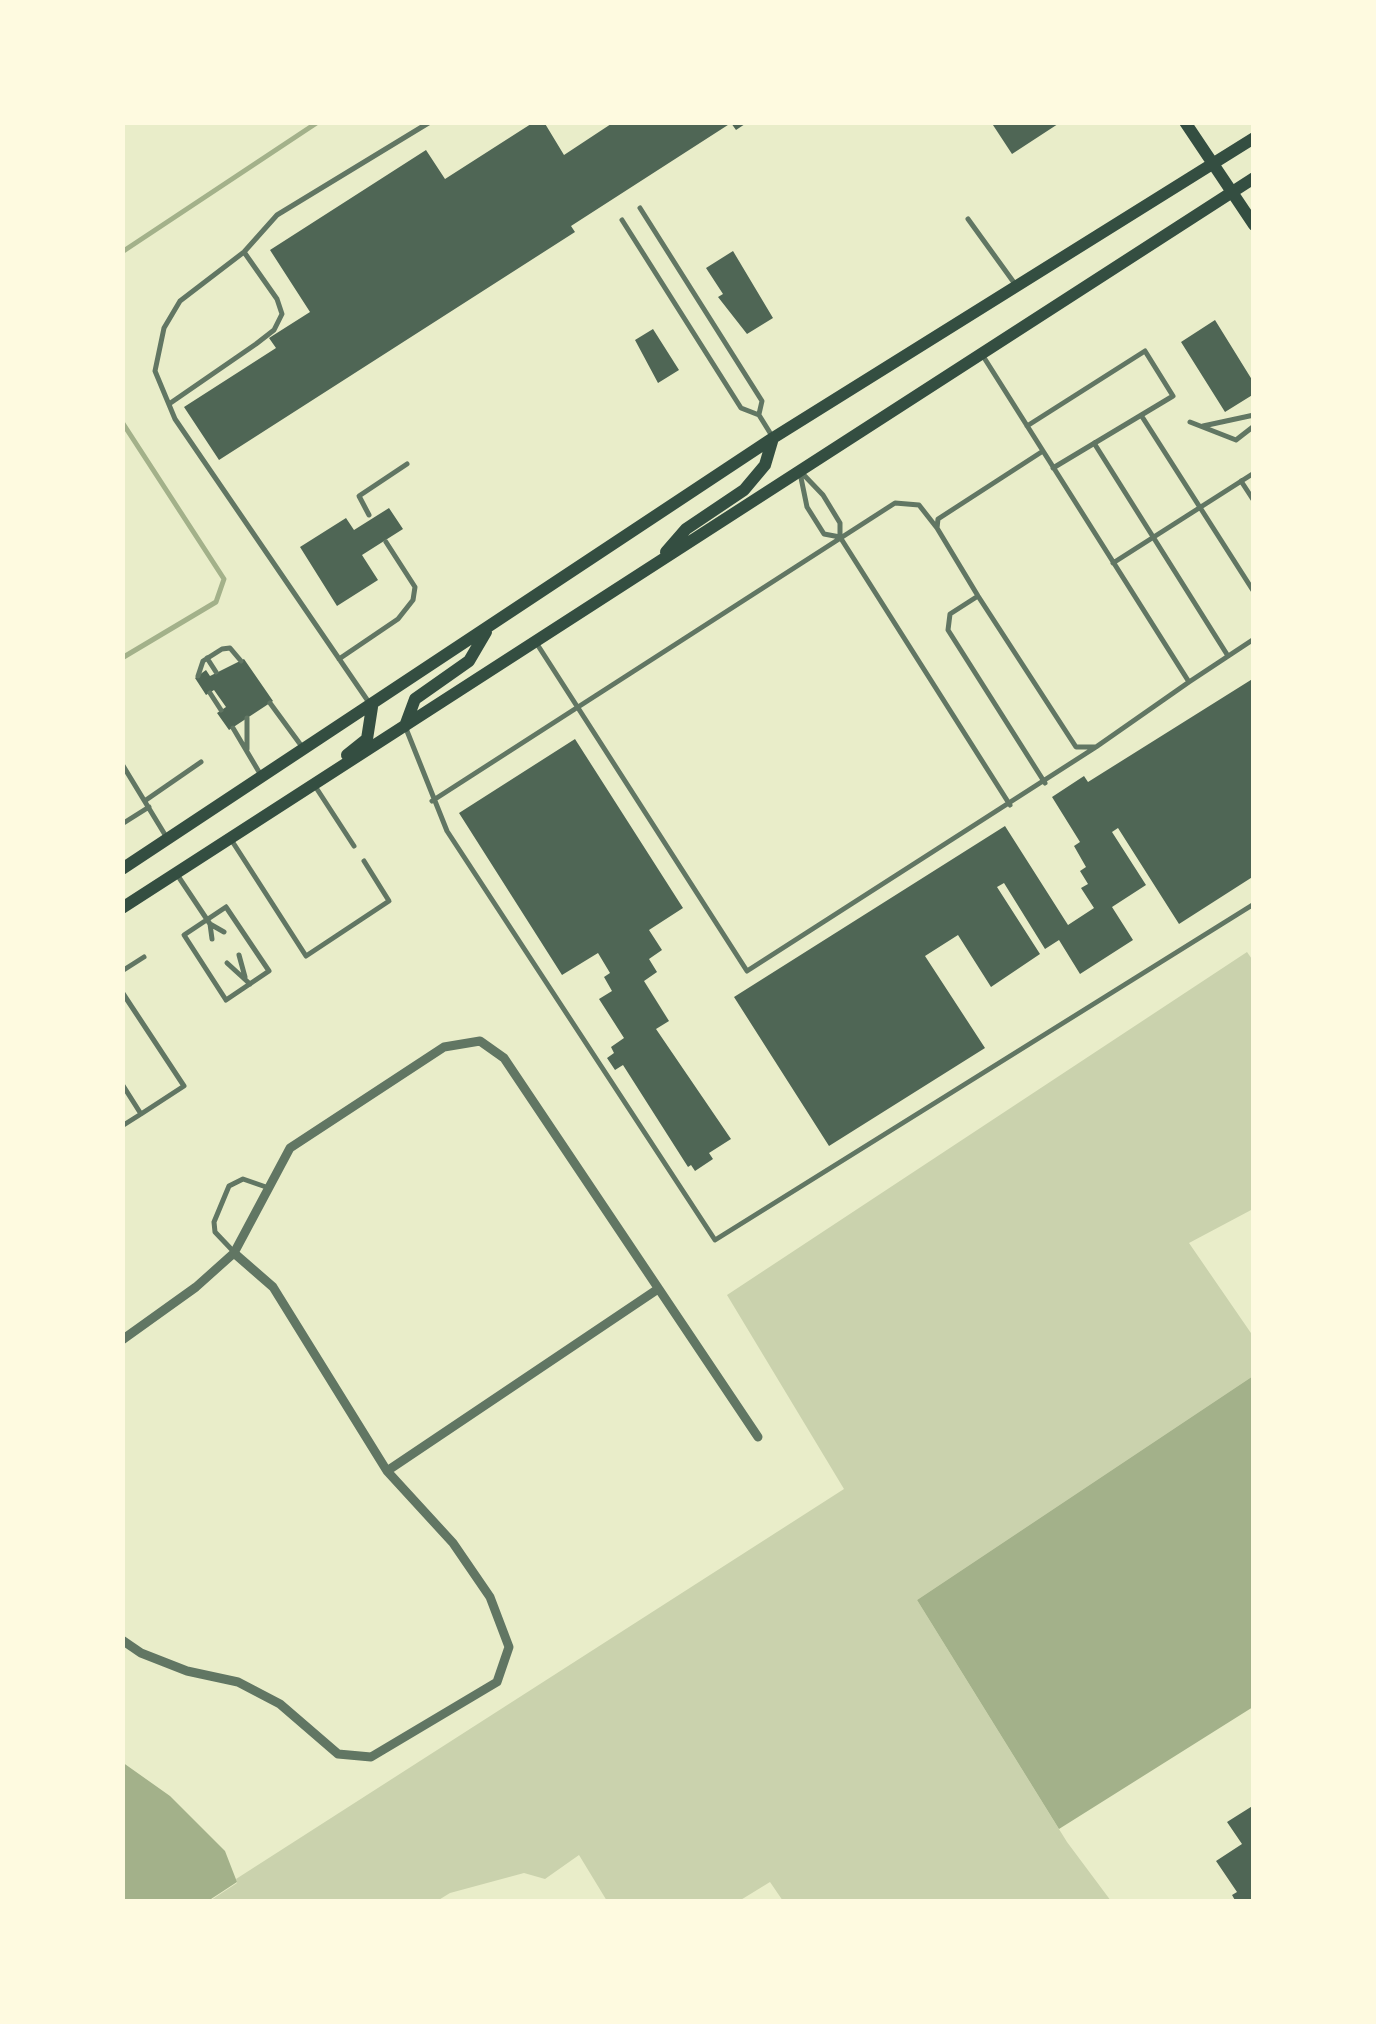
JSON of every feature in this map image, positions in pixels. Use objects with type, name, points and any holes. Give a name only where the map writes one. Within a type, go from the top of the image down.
[{"type":"main road","points":[[1185,122],[1254,225]]},
{"type":"main road","points":[[122,869],[774,438],[1254,138]]},
{"type":"main road","points":[[122,908],[1254,178]]},
{"type":"main road","points":[[654,565],[686,530],[744,490],[765,465],[774,438]]},
{"type":"main road","points":[[405,726],[415,699],[470,661],[487,630]]},
{"type":"main road","points":[[317,783],[366,739],[372,707]]},
{"type":"street","points":[[122,1340],[196,1287],[234,1252],[290,1148],[444,1047],[480,1040],[504,1058],[758,1438]]},
{"type":"street","points":[[122,1640],[141,1653],[187,1670],[238,1682],[280,1704],[338,1754],[372,1757],[497,1682],[509,1647],[490,1597],[453,1543],[387,1471],[273,1288],[234,1252]]},
{"type":"street","points":[[387,1471],[658,1289]]},
{"type":"lane","points":[[372,707],[169,404],[155,371],[164,328],[180,300],[244,252],[277,216],[430,122]]},
{"type":"lane","points":[[640,208],[762,400],[759,415]]},
{"type":"lane","points":[[968,219],[1016,287]]},
{"type":"lane","points":[[622,220],[741,408],[759,415],[774,438]]},
{"type":"lane","points":[[169,404],[265,337],[282,314],[277,299],[244,252]]},
{"type":"lane","points":[[1027,426],[1144,351],[1173,396],[1054,468]]},
{"type":"lane","points":[[981,354],[1189,682]]},
{"type":"lane","points":[[1141,415],[1254,592]]},
{"type":"lane","points":[[1200,427],[1254,415]]},
{"type":"lane","points":[[1190,422],[1236,440],[1254,426]]},
{"type":"lane","points":[[1094,443],[1228,656]]},
{"type":"lane","points":[[937,528],[938,519],[1042,451]]},
{"type":"lane","points":[[368,515],[359,496],[406,464]]},
{"type":"lane","points":[[800,471],[806,507],[824,534],[840,538]]},
{"type":"lane","points":[[800,471],[840,523],[840,538],[1010,805]]},
{"type":"lane","points":[[1114,563],[1254,473]]},
{"type":"lane","points":[[1241,481],[1254,501]]},
{"type":"lane","points":[[432,800],[895,502],[918,505],[937,528],[1076,746],[1096,747]]},
{"type":"lane","points":[[339,659],[398,619],[414,600],[415,587],[386,542]]},
{"type":"lane","points":[[978,596],[950,614],[948,630],[1045,782]]},
{"type":"lane","points":[[536,642],[747,970],[1010,805],[1254,639]]},
{"type":"lane","points":[[198,676],[198,668],[207,658],[230,648],[242,661]]},
{"type":"lane","points":[[207,658],[216,672]]},
{"type":"lane","points":[[210,693],[221,710]]},
{"type":"lane","points":[[270,702],[304,751]]},
{"type":"lane","points":[[247,718],[247,752]]},
{"type":"lane","points":[[405,726],[447,830],[715,1240],[1254,904]]},
{"type":"lane","points":[[233,728],[262,778]]},
{"type":"lane","points":[[122,824],[201,762]]},
{"type":"lane","points":[[122,764],[168,839]]},
{"type":"lane","points":[[317,783],[354,846]]},
{"type":"lane","points":[[230,838],[306,956],[390,901],[364,861]]},
{"type":"lane","points":[[176,874],[208,922],[212,940]]},
{"type":"lane","points":[[226,907],[269,971],[226,1000],[184,936],[208,922],[226,907]]},
{"type":"lane","points":[[208,922],[224,932]]},
{"type":"lane","points":[[239,955],[245,977]]},
{"type":"lane","points":[[122,971],[144,956]]},
{"type":"lane","points":[[227,963],[250,984]]},
{"type":"lane","points":[[122,992],[184,1086],[122,1126]]},
{"type":"lane","points":[[122,1084],[142,1114]]},
{"type":"lane","points":[[234,1252],[215,1232],[214,1222],[230,1186],[243,1178],[266,1187]]},
{"type":"shaded area","points":[[1247,952],[1254,962],[1253,1209],[1189,1243],[1253,1336],[1253,1376],[917,1600],[1067,1842],[1111,1901],[783,1901],[770,1882],[739,1901],[607,1901],[579,1855],[545,1879],[524,1873],[450,1893],[437,1901],[208,1902],[237,1883],[236,1879],[844,1489],[727,1295]]},
{"type":"shaded area","points":[[1253,1376],[1253,1707],[1059,1829],[917,1600]]},
{"type":"shaded area","points":[[122,1762],[170,1796],[225,1851],[237,1882],[208,1901],[123,1901]]},
{"type":"building","points":[[534,122],[544,122],[564,155],[614,122],[748,122],[736,130],[731,123],[571,226],[575,232],[219,460],[184,407],[276,348],[269,338],[310,312],[270,250],[426,150],[445,179]]},
{"type":"building","points":[[991,122],[1061,122],[1012,154]]},
{"type":"building","points":[[733,251],[773,318],[747,334],[718,297],[723,294],[706,268]]},
{"type":"building","points":[[1215,320],[1254,383],[1254,394],[1225,412],[1181,342]]},
{"type":"building","points":[[653,329],[679,370],[658,383],[635,340]]},
{"type":"building","points":[[389,508],[403,529],[362,555],[378,580],[337,606],[300,547],[346,518],[354,530]]},
{"type":"building","points":[[244,659],[273,701],[229,730],[217,713],[226,707],[214,690],[206,695],[195,678],[206,670],[210,676]]},
{"type":"building","points":[[1254,678],[1254,876],[1179,924],[1118,828],[1112,832],[1146,885],[1112,907],[1133,940],[1080,974],[1059,940],[1045,949],[1004,883],[997,887],[1040,954],[991,987],[958,935],[925,956],[985,1048],[829,1146],[734,997],[1005,826],[1068,925],[1094,908],[1081,888],[1088,884],[1080,871],[1086,867],[1074,846],[1080,842],[1052,797],[1084,776],[1088,782]]},
{"type":"building","points":[[575,739],[683,908],[649,930],[662,950],[649,959],[657,972],[644,981],[669,1021],[656,1029],[731,1139],[709,1153],[713,1159],[695,1171],[691,1165],[688,1167],[623,1065],[615,1070],[607,1058],[614,1053],[611,1047],[624,1038],[599,999],[612,991],[604,977],[610,973],[598,953],[562,975],[459,813]]},
{"type":"building","points":[[1254,1805],[1254,1902],[1236,1902],[1232,1895],[1237,1892],[1216,1861],[1242,1844],[1227,1822]]},
{"type":"waterway","points":[[122,252],[318,122]]},
{"type":"waterway","points":[[122,422],[224,579],[216,602],[122,658]]}]
